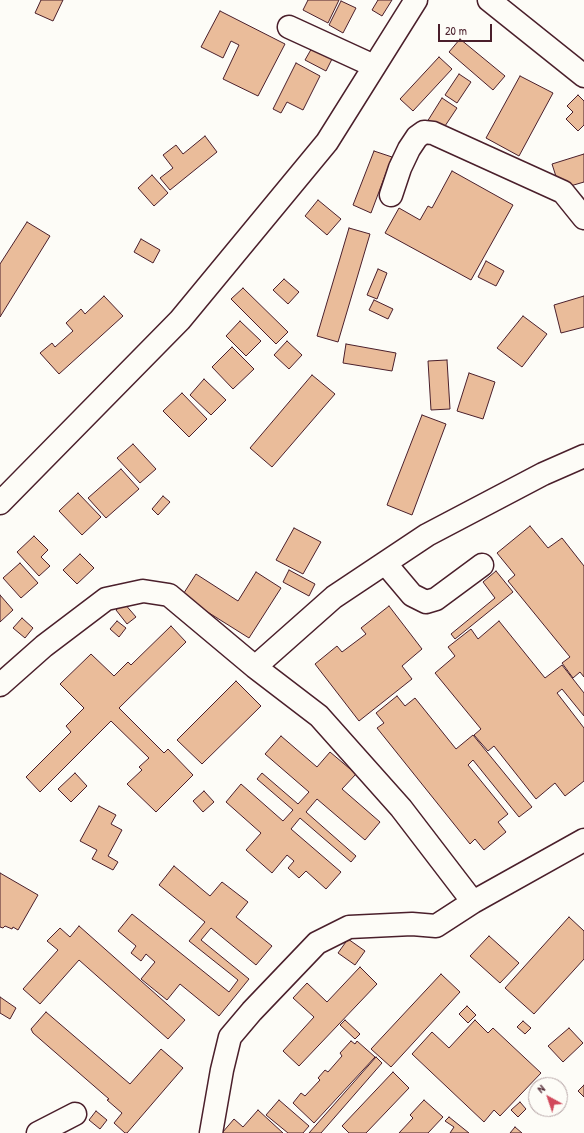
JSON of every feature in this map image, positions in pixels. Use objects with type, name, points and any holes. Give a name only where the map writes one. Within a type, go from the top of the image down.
[{"type":"street","points":[[0,503],[180,320],[327,142],[416,0]]},
{"type":"street","points":[[489,0],[584,76]]},
{"type":"street","points":[[289,27],[374,66]]},
{"type":"street","points":[[391,195],[400,168],[409,149],[417,137],[424,132],[433,133],[563,192],[584,218]]},
{"type":"street","points":[[255,667],[334,597],[427,535],[543,474],[584,456]]},
{"type":"street","points":[[385,563],[412,595],[426,602],[436,599],[482,565]]},
{"type":"street","points":[[0,685],[44,646],[106,599],[143,591],[169,595],[255,667],[319,716],[401,808],[472,902]]},
{"type":"street","points":[[211,1133],[222,1070],[230,1037],[252,1011],[317,943],[349,926],[412,924],[436,926],[472,902],[584,840]]},
{"type":"street","points":[[38,1133],[75,1114]]},
{"type":"building","points":[[41,0],[63,0],[53,21],[35,13]]},
{"type":"building","points":[[308,0],[339,0],[328,23],[303,10]]},
{"type":"building","points":[[378,0],[392,0],[382,16],[372,10]]},
{"type":"building","points":[[341,1],[356,8],[343,33],[329,25]]},
{"type":"building","points":[[220,11],[285,44],[258,96],[223,79],[239,45],[231,41],[223,58],[201,47]]},
{"type":"building","points":[[460,39],[505,76],[493,90],[449,52]]},
{"type":"building","points":[[313,46],[333,57],[326,71],[305,60]]},
{"type":"building","points":[[439,57],[452,69],[413,111],[400,99]]},
{"type":"building","points":[[296,63],[320,76],[303,110],[287,102],[281,113],[273,109]]},
{"type":"building","points":[[459,74],[471,82],[457,103],[445,95]]},
{"type":"building","points":[[520,76],[553,93],[519,156],[486,138]]},
{"type":"building","points":[[578,95],[584,101],[584,125],[578,131],[566,119],[573,112],[567,106]]},
{"type":"building","points":[[442,98],[457,108],[441,132],[427,122]]},
{"type":"building","points":[[205,136],[217,152],[170,190],[160,178],[173,168],[163,155],[176,145],[183,154]]},
{"type":"building","points":[[374,151],[392,157],[371,213],[353,205]]},
{"type":"building","points":[[584,154],[584,182],[560,189],[552,164]]},
{"type":"building","points":[[452,171],[513,205],[471,280],[385,233],[399,208],[420,220],[428,206],[432,208]]},
{"type":"building","points":[[152,175],[168,193],[154,206],[138,188]]},
{"type":"building","points":[[318,200],[341,219],[327,235],[305,216]]},
{"type":"building","points":[[27,222],[50,236],[0,317],[0,264]]},
{"type":"building","points":[[349,228],[370,234],[338,342],[317,336]]},
{"type":"building","points":[[141,239],[160,250],[153,263],[134,252]]},
{"type":"building","points":[[486,261],[504,271],[496,286],[478,277]]},
{"type":"building","points":[[378,269],[387,273],[377,299],[367,295]]},
{"type":"building","points":[[284,279],[299,292],[288,304],[273,290]]},
{"type":"building","points":[[243,288],[288,332],[276,344],[231,299]]},
{"type":"building","points":[[104,296],[123,316],[59,374],[40,353],[52,343],[55,347],[73,331],[66,323],[81,309],[85,314]]},
{"type":"building","points":[[584,296],[584,327],[561,333],[554,305]]},
{"type":"building","points":[[374,300],[393,309],[388,319],[369,310]]},
{"type":"building","points":[[523,316],[547,334],[522,367],[497,348]]},
{"type":"building","points":[[240,321],[261,341],[246,356],[226,336]]},
{"type":"building","points":[[287,341],[302,355],[289,369],[274,355]]},
{"type":"building","points":[[346,344],[396,353],[392,371],[343,363]]},
{"type":"building","points":[[232,347],[254,369],[233,389],[212,367]]},
{"type":"building","points":[[447,360],[450,409],[431,410],[428,361]]},
{"type":"building","points":[[469,373],[495,382],[483,419],[457,411]]},
{"type":"building","points":[[312,375],[335,394],[272,467],[250,448]]},
{"type":"building","points":[[204,379],[226,400],[211,415],[190,395]]},
{"type":"building","points":[[182,393],[207,419],[189,437],[163,411]]},
{"type":"building","points":[[422,415],[446,424],[412,515],[387,505]]},
{"type":"building","points":[[133,444],[156,469],[140,483],[117,458]]},
{"type":"building","points":[[121,469],[139,489],[106,518],[88,498]]},
{"type":"building","points":[[78,493],[101,517],[82,535],[59,511]]},
{"type":"building","points":[[163,496],[170,502],[158,515],[152,509]]},
{"type":"building","points":[[530,526],[548,548],[562,538],[584,566],[584,677],[580,672],[573,678],[562,663],[570,657],[508,581],[515,575],[497,553]]},
{"type":"building","points":[[294,528],[321,542],[303,574],[276,560]]},
{"type":"building","points":[[34,536],[48,550],[41,557],[50,566],[39,576],[17,552]]},
{"type":"building","points":[[80,554],[94,568],[77,584],[63,570]]},
{"type":"building","points":[[20,563],[38,583],[21,598],[3,578]]},
{"type":"building","points":[[289,570],[315,584],[309,596],[283,582]]},
{"type":"building","points":[[496,571],[513,592],[455,639],[451,634],[495,598],[483,582]]},
{"type":"building","points":[[256,572],[281,588],[249,638],[182,596],[196,574],[238,601]]},
{"type":"building","points":[[0,595],[13,610],[0,622]]},
{"type":"building","points":[[124,603],[136,617],[127,624],[116,610]]},
{"type":"building","points":[[389,606],[422,649],[402,666],[412,679],[359,721],[315,664],[337,646],[342,652],[366,634],[361,628]]},
{"type":"building","points":[[22,618],[33,628],[25,638],[13,628]]},
{"type":"building","points":[[117,621],[126,628],[119,637],[110,629]]},
{"type":"building","points":[[499,621],[545,678],[562,665],[584,693],[584,716],[562,689],[557,693],[584,728],[584,781],[565,796],[555,783],[536,799],[494,746],[488,751],[474,735],[481,729],[435,673],[455,656],[448,647],[471,629],[478,639]]},
{"type":"building","points":[[171,626],[186,642],[119,708],[164,753],[168,749],[193,775],[156,812],[127,784],[142,770],[139,767],[149,758],[111,721],[40,792],[26,777],[71,732],[66,726],[84,708],[60,684],[91,654],[114,676],[128,662],[131,665]]},
{"type":"building","points":[[236,681],[261,706],[202,764],[177,740]]},
{"type":"building","points":[[397,696],[405,706],[415,698],[456,749],[473,735],[532,807],[519,817],[473,760],[468,765],[508,814],[498,822],[506,832],[484,850],[475,839],[470,844],[377,728],[384,723],[376,713]]},
{"type":"building","points":[[281,736],[317,767],[330,752],[356,774],[342,789],[380,822],[365,840],[317,799],[306,812],[356,856],[351,862],[300,818],[291,829],[341,872],[326,889],[306,871],[299,878],[288,868],[294,861],[287,855],[272,873],[246,850],[261,833],[226,802],[241,784],[283,821],[293,810],[257,779],[262,773],[298,804],[309,792],[265,754]]},
{"type":"building","points":[[75,773],[87,786],[71,802],[58,789]]},
{"type":"building","points":[[204,791],[214,802],[203,812],[193,801]]},
{"type":"building","points":[[99,806],[116,815],[111,824],[122,830],[108,856],[118,862],[113,870],[92,859],[97,850],[80,841]]},
{"type":"building","points":[[174,866],[210,896],[222,882],[248,902],[236,917],[272,946],[256,965],[211,928],[201,940],[249,979],[219,1016],[180,984],[167,1000],[141,979],[155,962],[146,954],[141,961],[131,953],[136,946],[118,931],[132,914],[229,992],[238,980],[189,941],[205,922],[159,885]]},
{"type":"building","points":[[0,873],[38,895],[18,930],[13,927],[12,929],[5,926],[3,928],[0,927]]},
{"type":"building","points":[[569,917],[584,931],[584,959],[534,1014],[505,988]]},
{"type":"building","points":[[79,926],[185,1020],[168,1039],[79,960],[40,1004],[23,989],[58,950],[47,941],[60,928],[70,937]]},
{"type":"building","points":[[489,936],[519,963],[500,983],[470,956]]},
{"type":"building","points":[[348,939],[365,951],[355,965],[338,953]]},
{"type":"building","points":[[360,967],[377,984],[299,1066],[283,1051],[314,1017],[293,998],[307,983],[327,1002]]},
{"type":"building","points":[[441,974],[460,992],[391,1067],[371,1049]]},
{"type":"building","points":[[0,997],[16,1008],[10,1019],[0,1013]]},
{"type":"building","points":[[467,1006],[476,1015],[468,1023],[459,1014]]},
{"type":"building","points":[[46,1012],[130,1084],[161,1049],[183,1068],[127,1133],[125,1133],[114,1123],[122,1113],[107,1100],[109,1099],[33,1033],[31,1029]]},
{"type":"building","points":[[345,1020],[360,1034],[355,1039],[340,1025]]},
{"type":"building","points":[[475,1020],[488,1033],[493,1028],[541,1073],[537,1077],[528,1077],[528,1087],[500,1116],[494,1110],[484,1122],[412,1054],[432,1032],[449,1048]]},
{"type":"building","points":[[523,1021],[531,1028],[525,1034],[517,1027]]},
{"type":"building","points":[[569,1028],[583,1043],[563,1062],[548,1046]]},
{"type":"building","points":[[351,1041],[355,1044],[357,1041],[375,1057],[314,1123],[293,1103],[301,1093],[305,1096],[320,1080],[318,1078],[325,1070],[328,1072],[342,1056],[340,1053]]},
{"type":"building","points":[[376,1057],[382,1063],[321,1133],[309,1133]]},
{"type":"building","points":[[393,1072],[409,1088],[366,1133],[349,1133],[342,1126]]},
{"type":"building","points":[[584,1085],[584,1097],[578,1091]]},
{"type":"building","points":[[279,1100],[309,1126],[303,1133],[288,1133],[266,1115]]},
{"type":"building","points":[[424,1100],[443,1117],[428,1133],[399,1133],[413,1118],[410,1115]]},
{"type":"building","points":[[520,1102],[526,1109],[518,1117],[511,1110]]},
{"type":"building","points":[[258,1110],[283,1133],[222,1133],[234,1119],[243,1127]]},
{"type":"building","points":[[96,1111],[107,1120],[100,1129],[89,1120]]},
{"type":"building","points":[[449,1117],[469,1133],[450,1133],[454,1127],[445,1121]]},
{"type":"building","points":[[515,1127],[522,1133],[510,1133]]}]
